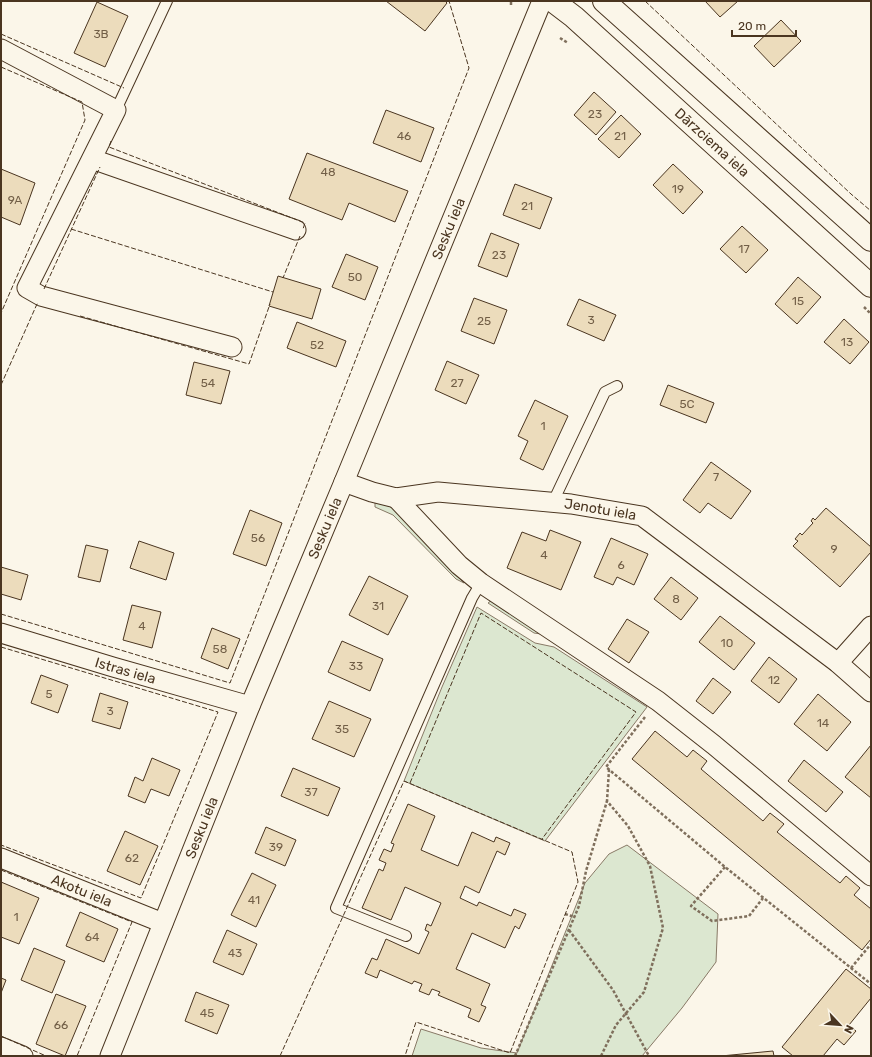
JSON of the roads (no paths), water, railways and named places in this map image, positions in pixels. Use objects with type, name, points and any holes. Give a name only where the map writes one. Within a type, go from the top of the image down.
[{"type":"main road","name":"Dārzciema iela","points":[[553,1],[580,23],[871,286]]},
{"type":"main road","points":[[604,1],[871,240]]},
{"type":"street","name":"Sesku iela","points":[[110,1056],[250,706],[542,1]]},
{"type":"street","points":[[1,49],[116,110],[27,288],[40,296],[232,347]]},
{"type":"street","points":[[92,159],[296,230]]},
{"type":"street","name":"Jenotu iela","points":[[344,482],[372,492],[396,498],[438,492],[571,504],[642,516],[838,664],[871,692]]},
{"type":"street","points":[[396,498],[460,565],[481,583],[658,701],[714,745],[871,876]]},
{"type":"street","points":[[838,664],[871,626]]},
{"type":"street","name":"Istras iela","points":[[1,633],[250,706]]},
{"type":"street","name":"Akotu iela","points":[[1,858],[163,922]]},
{"type":"street","points":[[1,1047],[23,1056]]},
{"type":"lane","points":[[116,110],[167,1]]},
{"type":"lane","points":[[553,502],[605,392],[617,386]]},
{"type":"lane","points":[[406,936],[336,908],[472,598],[481,583]]}]
